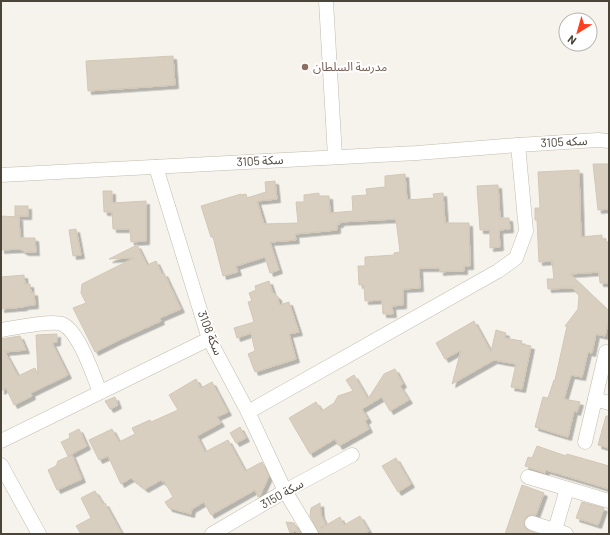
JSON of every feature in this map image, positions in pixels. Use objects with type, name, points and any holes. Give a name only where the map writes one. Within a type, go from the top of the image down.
[{"type":"street","points":[[326,1],[335,157]]},
{"type":"street","name":"سكه 3105","points":[[518,145],[598,140],[609,141]]},
{"type":"street","points":[[248,412],[498,271],[516,258],[526,231],[518,145]]},
{"type":"street","name":"سكة 3105","points":[[1,174],[417,153],[518,145]]},
{"type":"street","name":"سكة 3108","points":[[156,167],[209,339],[248,412],[285,491],[311,534]]},
{"type":"street","points":[[1,330],[52,323],[61,323],[69,328],[79,342],[100,392]]},
{"type":"street","points":[[1,441],[209,339]]},
{"type":"street","points":[[585,442],[606,352]]},
{"type":"street","points":[[595,399],[609,403]]},
{"type":"street","name":"سكة 3150","points":[[212,534],[285,491],[352,455]]},
{"type":"street","points":[[1,464],[39,534]]},
{"type":"street","points":[[528,477],[609,501]]},
{"type":"street","points":[[532,523],[560,532],[567,489]]},
{"type":"building","points":[[173,56],[175,85],[88,91],[86,61]]},
{"type":"building","points":[[593,164],[609,164],[609,209],[598,210]]},
{"type":"building","points":[[579,170],[581,237],[602,235],[602,239],[606,239],[606,242],[609,242],[609,283],[600,283],[599,272],[570,274],[609,311],[609,319],[605,336],[596,334],[592,353],[588,352],[582,377],[571,375],[564,399],[580,402],[577,412],[574,411],[568,437],[535,427],[543,397],[548,398],[555,380],[567,326],[565,326],[578,309],[579,295],[572,288],[548,289],[547,279],[554,279],[552,261],[539,262],[535,208],[540,208],[538,172]]},
{"type":"building","points":[[405,174],[407,200],[434,198],[433,194],[443,193],[445,223],[469,223],[470,266],[464,266],[464,271],[440,272],[440,268],[419,268],[420,288],[403,289],[403,305],[392,306],[393,314],[383,314],[382,300],[365,301],[364,285],[359,285],[358,266],[365,266],[365,257],[394,255],[394,253],[400,252],[396,219],[340,222],[340,224],[337,224],[337,230],[295,234],[296,240],[270,242],[279,270],[270,273],[265,257],[236,266],[238,272],[223,276],[213,237],[211,237],[201,206],[241,194],[246,194],[247,198],[266,192],[265,182],[275,181],[277,199],[257,201],[264,224],[298,223],[296,202],[304,202],[304,195],[319,193],[319,196],[329,196],[330,213],[353,211],[352,196],[367,195],[366,189],[385,187],[385,176]]},
{"type":"building","points":[[498,185],[500,218],[509,218],[510,229],[499,230],[500,247],[490,248],[490,230],[480,230],[477,186]]},
{"type":"building","points":[[103,191],[112,191],[112,203],[146,201],[146,241],[131,242],[130,229],[113,229],[112,212],[104,212]]},
{"type":"building","points":[[15,206],[28,206],[28,216],[15,216]]},
{"type":"building","points":[[1,216],[19,217],[20,238],[35,238],[36,252],[25,252],[20,249],[1,250]]},
{"type":"building","points":[[76,229],[81,255],[73,256],[69,230]]},
{"type":"building","points":[[137,245],[147,265],[156,261],[162,274],[164,273],[181,309],[160,318],[161,321],[95,352],[73,308],[86,303],[81,293],[82,284],[134,258],[109,259]]},
{"type":"building","points":[[24,275],[25,284],[30,284],[31,293],[34,292],[35,305],[1,309],[1,277]]},
{"type":"building","points":[[269,281],[273,293],[278,297],[279,305],[289,302],[299,332],[289,334],[296,359],[255,372],[248,354],[255,351],[251,333],[237,338],[234,328],[254,322],[248,302],[252,301],[249,293],[256,290],[255,286]]},
{"type":"building","points":[[474,321],[491,352],[496,330],[506,333],[505,338],[522,341],[521,344],[531,346],[522,389],[511,387],[516,364],[494,360],[452,384],[461,350],[445,359],[436,343]]},
{"type":"building","points":[[57,334],[57,342],[52,343],[68,375],[31,393],[32,396],[14,405],[6,388],[1,391],[1,339],[20,336],[26,350],[5,352],[18,376],[35,368],[38,375],[36,335]]},
{"type":"building","points":[[395,369],[403,384],[400,386],[409,400],[390,411],[382,397],[362,409],[368,419],[365,421],[369,429],[339,446],[335,439],[310,454],[289,418],[316,402],[322,411],[334,403],[338,396],[353,391],[346,380],[354,375],[368,399],[384,374]]},
{"type":"building","points":[[196,379],[201,388],[212,382],[228,412],[217,417],[221,423],[197,436],[205,452],[228,440],[245,471],[262,462],[269,476],[260,496],[258,497],[255,490],[211,515],[204,502],[192,509],[191,514],[169,508],[165,502],[173,497],[164,481],[162,482],[161,480],[145,489],[131,478],[121,484],[108,456],[99,460],[89,440],[112,429],[119,442],[135,434],[132,428],[150,420],[151,422],[178,410],[169,395]]},
{"type":"building","points":[[115,397],[118,405],[110,409],[105,401]]},
{"type":"building","points":[[606,416],[609,416],[609,448],[598,445]]},
{"type":"building","points":[[240,427],[246,438],[236,443],[230,433]]},
{"type":"building","points":[[79,429],[87,446],[68,456],[61,442],[70,438],[69,434]]},
{"type":"building","points":[[537,446],[566,456],[567,454],[609,466],[609,489],[546,470],[545,473],[525,466],[528,457],[532,458]]},
{"type":"building","points":[[72,455],[82,479],[57,490],[48,470],[56,466],[58,461]]},
{"type":"building","points":[[396,458],[411,484],[398,492],[382,466]]},
{"type":"building","points":[[522,485],[544,493],[536,515],[526,517],[524,521],[526,529],[538,534],[505,534]]},
{"type":"building","points":[[95,491],[103,504],[105,503],[122,534],[81,534],[76,526],[91,518],[81,498]]},
{"type":"building","points":[[582,502],[604,508],[598,525],[576,518]]},
{"type":"building","points":[[320,503],[321,515],[326,525],[320,528],[323,528],[340,517],[344,525],[360,516],[369,531],[363,534],[319,534],[310,516],[311,508]]},
{"type":"building","points":[[286,522],[294,523],[301,534],[298,534],[296,531],[290,533]]},
{"type":"place","name":"مدرسة السلطان","points":[[305,67]]}]
